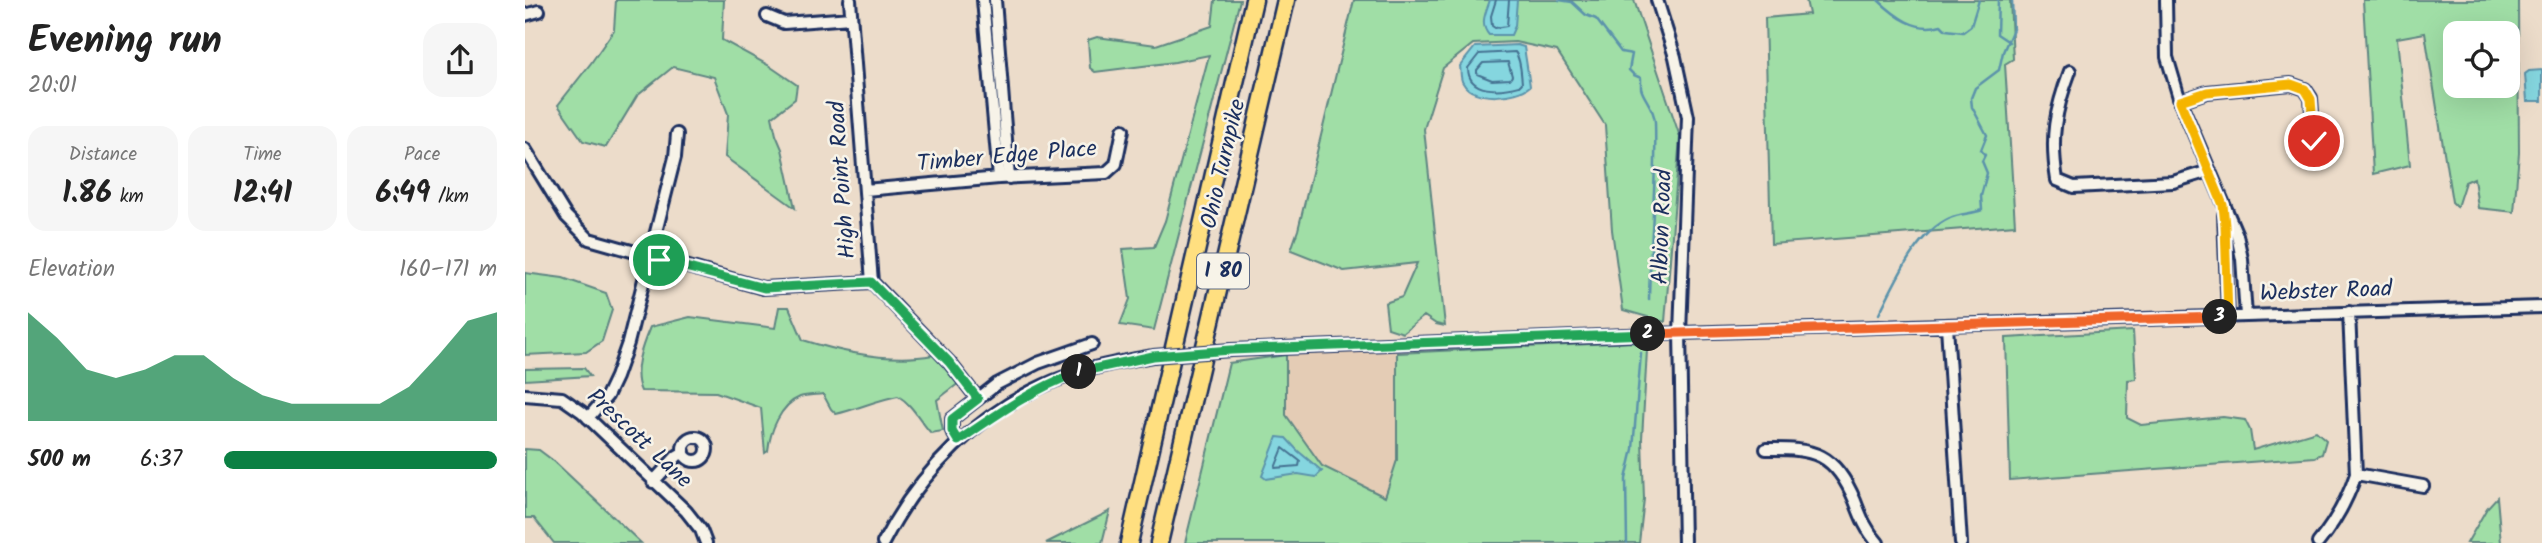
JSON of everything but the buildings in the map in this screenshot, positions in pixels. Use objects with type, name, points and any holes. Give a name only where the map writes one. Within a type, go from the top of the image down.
[{"type":"highway","name":"Ohio Turnpike","points":[[1129,543],[1254,0]]},
{"type":"highway","name":"Ohio Turnpike","points":[[1159,543],[1286,0]]},
{"type":"street","name":"High Point Road","points":[[850,0],[871,282],[949,362],[978,399]]},
{"type":"street","points":[[983,0],[1004,178]]},
{"type":"street","points":[[995,0],[1004,178]]},
{"type":"street","name":"Albion Road","points":[[1657,0],[1675,57],[1688,117],[1680,333],[1684,543]]},
{"type":"street","points":[[2166,0],[2167,57],[2180,101],[2237,236],[2242,259],[2246,316]]},
{"type":"street","points":[[525,15],[540,11]]},
{"type":"street","points":[[767,16],[784,23],[851,18]]},
{"type":"street","points":[[2070,71],[2054,123],[2053,159],[2057,180],[2074,187],[2172,182],[2209,171]]},
{"type":"street","points":[[2180,101],[2207,92],[2291,84],[2305,89],[2311,99],[2314,141],[2308,162]]},
{"type":"street","name":"Timber Edge Place","points":[[865,190],[1004,178],[1106,173],[1117,164],[1123,130]]},
{"type":"street","points":[[588,418],[607,396],[616,377],[650,257],[675,157],[677,134]]},
{"type":"street","points":[[525,149],[566,216],[589,239],[764,288],[871,282]]},
{"type":"street","points":[[2223,205],[2228,317]]},
{"type":"street","name":"Webster Road","points":[[883,543],[906,501],[958,441],[1022,397],[1054,381],[1087,370],[1153,356],[1231,350],[1680,333],[2542,307]]},
{"type":"street","points":[[2318,543],[2336,521],[2349,496],[2356,474],[2349,312]]},
{"type":"street","points":[[1947,326],[1961,543]]},
{"type":"street","points":[[958,441],[952,431],[952,419],[997,384],[1038,363],[1091,344]]},
{"type":"street","name":"Prescott Lane","points":[[525,395],[540,394],[562,398],[588,418],[686,511],[701,530],[706,543]]},
{"type":"street","points":[[1766,449],[1798,449],[1831,461],[1850,489],[1867,531],[1878,543]]},
{"type":"street","points":[[653,482],[684,452]]},
{"type":"street","points":[[2356,474],[2423,486]]},
{"type":"shaded area","points":[[1388,350],[1397,353],[1397,460],[1385,497],[1322,466],[1286,415],[1286,355]]},
{"type":"green space","points":[[616,0],[724,0],[722,40],[768,65],[797,85],[795,99],[772,117],[795,208],[725,157],[728,114],[714,77],[673,67],[637,96],[606,147],[583,141],[558,105],[614,30]]},
{"type":"green space","points":[[1215,0],[1240,0],[1154,330],[1120,325],[1130,299],[1123,249],[1154,247],[1165,221],[1209,55],[1095,72],[1090,68],[1088,40],[1097,37],[1156,45],[1212,26]]},
{"type":"green space","points":[[1354,0],[1634,0],[1680,137],[1665,322],[1623,310],[1612,230],[1605,125],[1557,51],[1515,42],[1473,44],[1443,68],[1424,129],[1445,326],[1424,316],[1403,333],[1388,328],[1385,303],[1402,297],[1417,263],[1344,271],[1291,250]]},
{"type":"green space","points":[[1806,0],[2010,0],[2013,59],[2005,64],[2015,225],[1771,244],[1765,18],[1809,14]]},
{"type":"green space","points":[[2363,0],[2518,0],[2518,21],[2443,21],[2443,98],[2519,98],[2519,153],[2514,212],[2478,208],[2474,178],[2465,182],[2457,207],[2452,202],[2425,33],[2397,38],[2410,165],[2373,174]]},
{"type":"green space","points":[[525,273],[563,278],[606,293],[612,310],[602,341],[586,352],[525,355]]},
{"type":"green space","points":[[779,307],[789,307],[803,340],[835,349],[884,357],[933,355],[959,383],[937,400],[943,431],[931,433],[912,408],[898,396],[836,414],[823,394],[809,395],[800,397],[787,406],[774,428],[768,451],[765,453],[761,408],[716,392],[641,391],[637,376],[638,367],[650,327],[690,317],[775,328]]},
{"type":"green space","points":[[2133,331],[2136,379],[2128,380],[2127,418],[2141,425],[2223,417],[2245,420],[2250,430],[2253,450],[2316,431],[2326,440],[2322,454],[2315,457],[2010,480],[2006,338]]},
{"type":"green space","points":[[1633,342],[1647,350],[1642,439],[1644,499],[1639,543],[1185,543],[1229,363],[1286,355],[1286,415],[1322,466],[1385,497],[1397,460],[1397,353]]},
{"type":"green space","points":[[584,368],[590,376],[525,380],[525,369]]},
{"type":"green space","points":[[525,449],[539,450],[555,462],[641,543],[554,543],[534,518],[525,518]]},
{"type":"green space","points":[[2497,497],[2501,543],[2467,543],[2487,508]]},
{"type":"green space","points":[[1110,511],[1102,543],[1046,543]]},
{"type":"water","points":[[1490,0],[1517,0],[1515,26],[1511,35],[1489,35],[1486,31],[1484,18]]},
{"type":"water","points":[[1475,47],[1524,47],[1530,86],[1515,93],[1495,96],[1476,93],[1463,83],[1460,66]]},
{"type":"water","points":[[2542,70],[2542,101],[2527,101],[2525,74]]},
{"type":"water","points":[[1277,437],[1286,438],[1322,471],[1316,477],[1298,474],[1266,479],[1262,476]]},
{"type":"waterway","points":[[1559,0],[1572,2],[1586,15],[1596,19],[1621,52],[1632,54],[1629,70],[1641,78],[1642,92],[1651,107],[1655,122],[1655,166],[1649,300]]},
{"type":"waterway","points":[[1878,0],[1906,22],[1923,27],[1941,25],[1946,30],[1963,32],[1971,26],[1979,0]]},
{"type":"waterway","points":[[1998,0],[1997,34],[2009,42]]},
{"type":"waterway","points":[[1879,314],[1900,273],[1927,235],[1950,218],[1982,210],[1981,196],[1987,173],[1982,161],[1985,155],[1981,150],[1987,135],[1972,107],[1971,98],[1975,88],[1999,70],[2013,29],[2012,0]]},
{"type":"waterway","points":[[1627,543],[1626,479],[1633,449],[1641,353]]},
{"type":"route","points":[[659,260],[764,288],[871,282],[949,362],[978,399],[952,419],[952,431],[958,441],[1022,397],[1054,381],[1087,370],[1153,356],[1231,350],[1680,333],[2228,317],[2223,205],[2180,101],[2207,92],[2291,84],[2305,89],[2311,99],[2314,141]]}]
